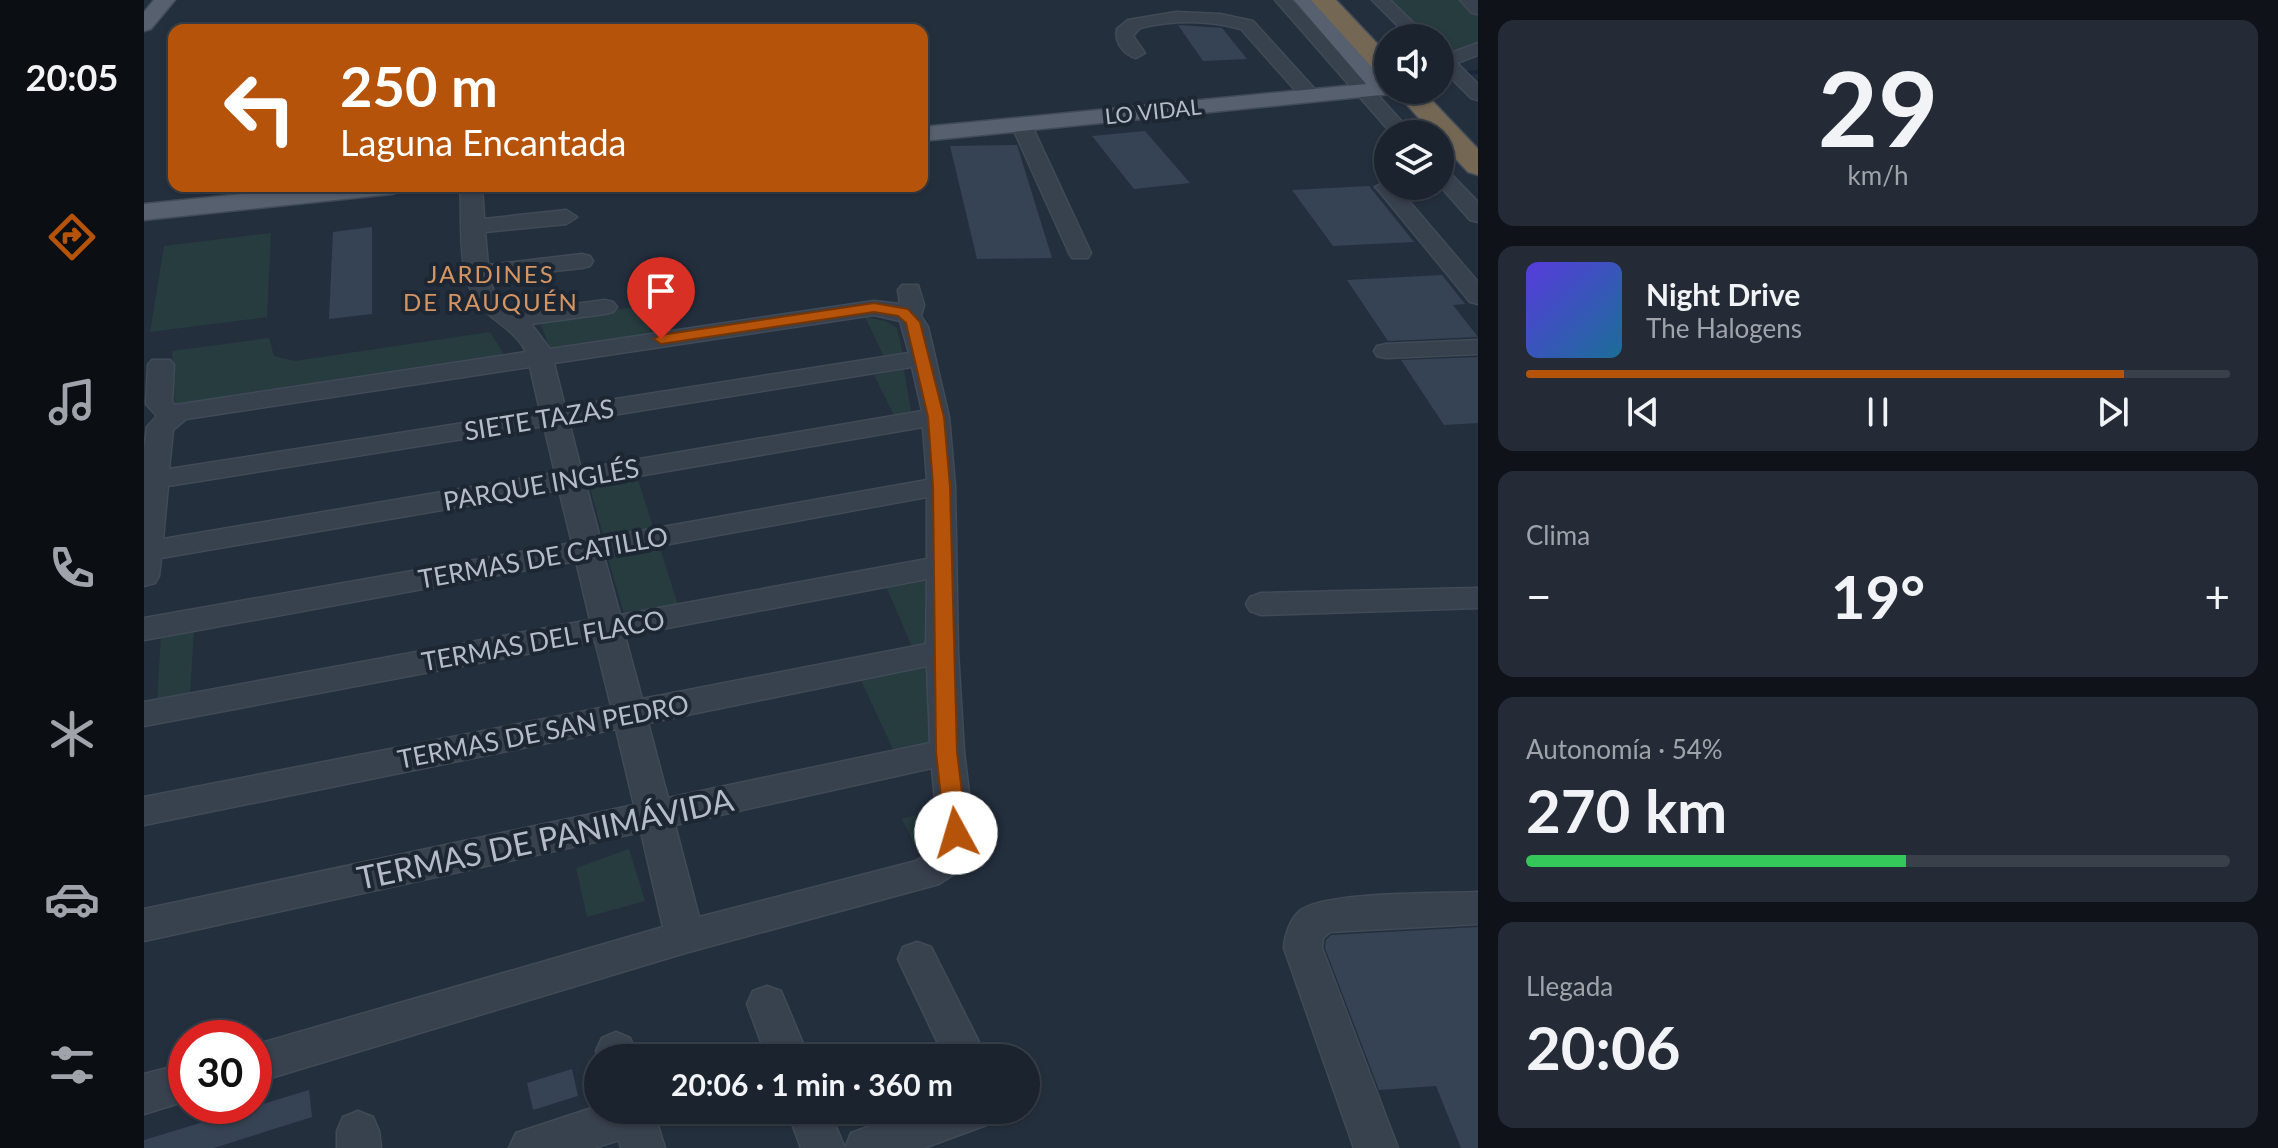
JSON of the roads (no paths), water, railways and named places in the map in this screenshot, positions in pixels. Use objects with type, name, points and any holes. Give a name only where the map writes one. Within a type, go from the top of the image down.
[{"type":"highway","points":[[1323,0],[1374,70]]},
{"type":"highway","points":[[1348,0],[1374,27]]},
{"type":"highway","points":[[1456,76],[1478,133]]},
{"type":"highway","points":[[1405,104],[1421,120]]},
{"type":"highway","points":[[1406,104],[1478,168]]},
{"type":"highway","points":[[1454,149],[1478,168]]},
{"type":"main road","points":[[144,15],[154,0]]},
{"type":"main road","points":[[144,25],[165,0]]},
{"type":"main road","points":[[1304,0],[1374,73]]},
{"type":"main road","name":"LO VIDAL","points":[[928,133],[1311,96],[1374,87]]},
{"type":"main road","points":[[144,212],[335,192]]},
{"type":"street","points":[[1283,0],[1374,76]]},
{"type":"street","points":[[1380,0],[1405,24]]},
{"type":"street","points":[[1468,0],[1478,9]]},
{"type":"street","points":[[1136,53],[1127,44],[1124,32],[1139,23],[1214,18],[1240,22],[1247,25],[1311,96]]},
{"type":"street","points":[[1456,76],[1478,48]]},
{"type":"street","points":[[1456,76],[1478,60]]},
{"type":"street","points":[[1021,124],[1080,253]]},
{"type":"street","points":[[1454,189],[1478,215]]},
{"type":"street","points":[[471,192],[476,273],[485,298],[529,335],[540,358],[685,937]]},
{"type":"street","points":[[1397,200],[1478,297]]},
{"type":"street","points":[[474,227],[566,217]]},
{"type":"street","points":[[476,273],[582,261]]},
{"type":"street","points":[[145,564],[160,427],[171,416],[194,408],[874,308],[895,310],[909,303],[936,417],[941,486],[942,652],[947,752],[956,833],[950,857],[926,873],[685,937],[272,1059]]},
{"type":"street","points":[[510,320],[605,307]]},
{"type":"street","points":[[1386,351],[1478,347]]},
{"type":"street","name":"SIETE TAZAS","points":[[154,480],[924,358]]},
{"type":"street","points":[[161,365],[158,399],[162,409],[171,416]]},
{"type":"street","name":"PARQUE INGLÉS","points":[[145,564],[570,479],[936,417]]},
{"type":"street","name":"TERMAS DE CATILLO","points":[[144,629],[941,486]]},
{"type":"street","name":"TERMAS DEL FLACO","points":[[144,714],[942,566]]},
{"type":"street","points":[[1261,604],[1478,598]]},
{"type":"street","name":"TERMAS DE SAN PEDRO","points":[[144,811],[942,652]]},
{"type":"street","name":"TERMAS DE PANIMÁVIDA","points":[[144,925],[947,752]]},
{"type":"street","points":[[1376,1148],[1303,948],[1304,933],[1315,920],[1325,916],[1478,908]]},
{"type":"street","points":[[917,959],[959,1044]]},
{"type":"street","points":[[767,1004],[783,1044]]},
{"type":"street","points":[[144,1094],[168,1087]]},
{"type":"street","points":[[531,1148],[636,1124]]},
{"type":"street","points":[[814,1124],[823,1148]]},
{"type":"street","points":[[866,1148],[934,1124]]},
{"type":"waterway","points":[[1466,73],[1478,72]]},
{"type":"district","name":"JARDINES DE RAUQUÉN","points":[[491,287]]}]
